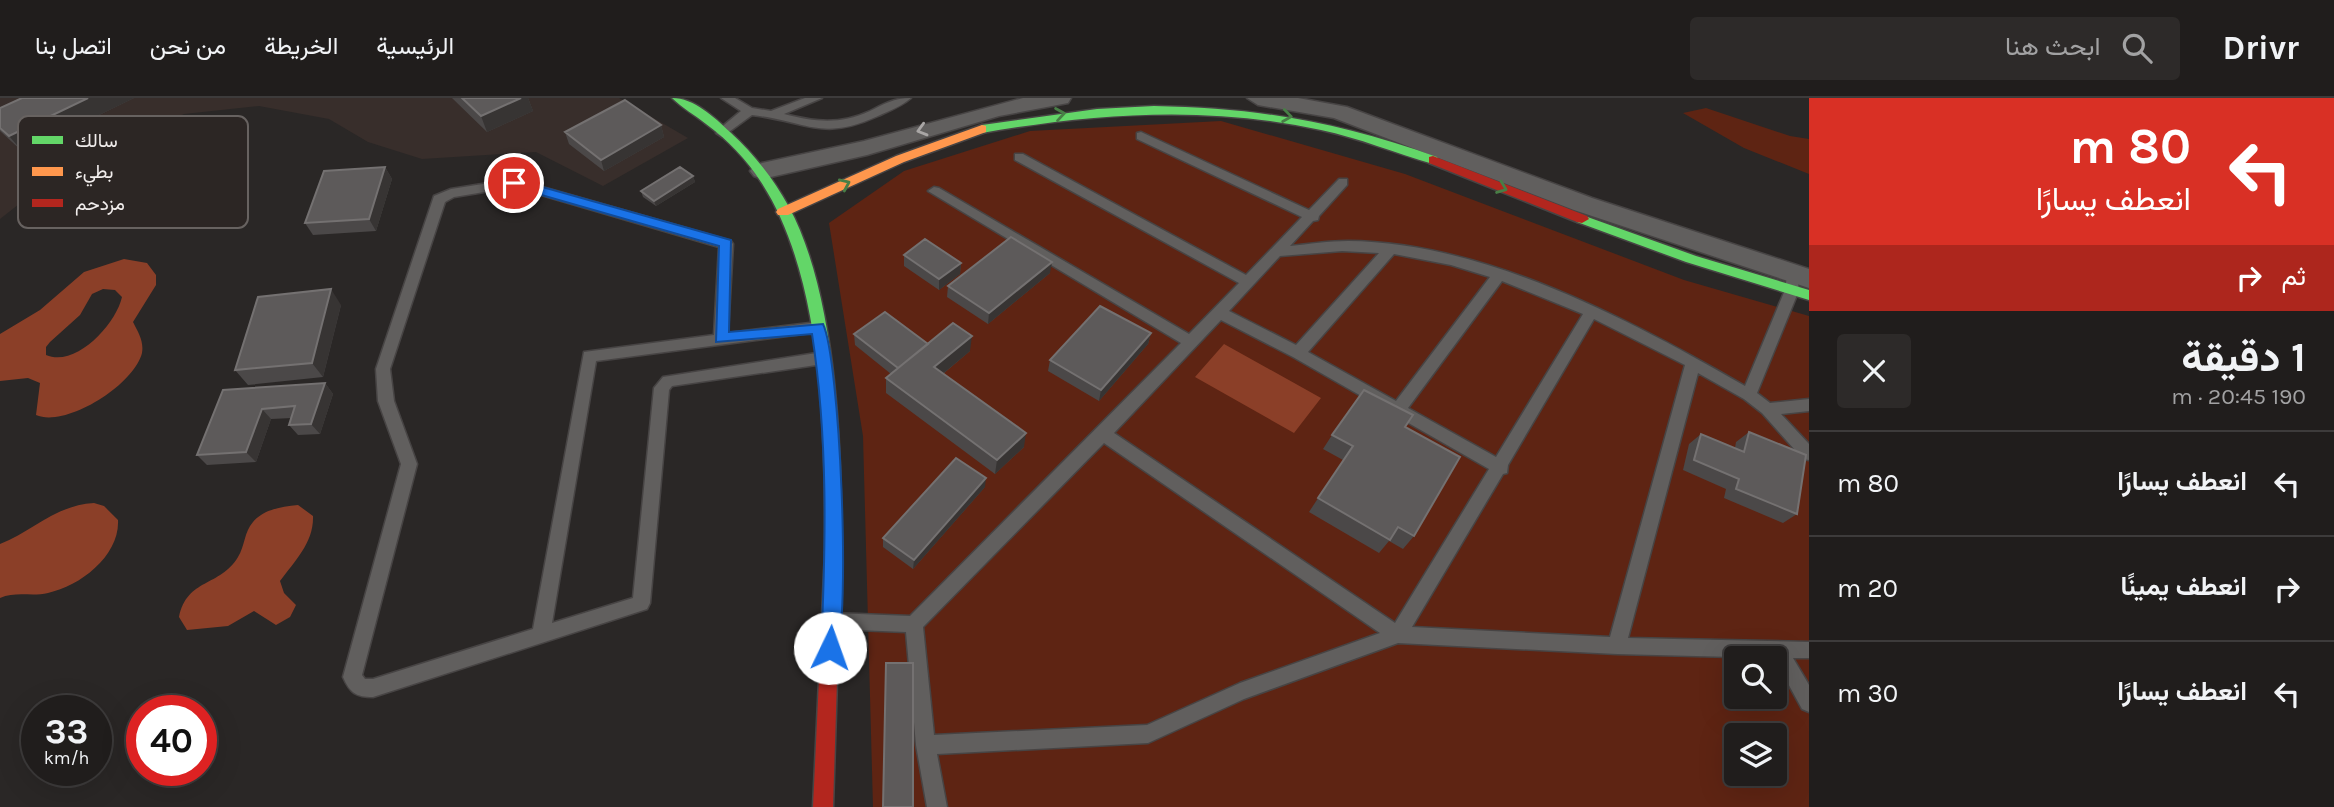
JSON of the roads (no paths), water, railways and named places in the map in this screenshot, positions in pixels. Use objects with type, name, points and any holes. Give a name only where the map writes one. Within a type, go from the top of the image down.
[{"type":"street","points":[[678,98],[722,133],[762,171],[800,246],[818,327],[823,358],[835,525],[822,807]]},
{"type":"street","points":[[762,171],[867,148],[996,110],[1060,98]]},
{"type":"street","points":[[1258,98],[1339,113],[1798,281],[1809,295]]},
{"type":"street","points":[[783,212],[906,158],[971,133],[1014,122],[1094,109],[1229,109],[1297,117],[1346,130],[1605,228],[1798,281]]},
{"type":"lane","points":[[727,98],[749,111],[775,113],[820,126],[863,119],[905,98]]},
{"type":"lane","points":[[775,113],[816,98]]},
{"type":"lane","points":[[722,133],[749,111]]},
{"type":"lane","points":[[1141,136],[1313,217]]},
{"type":"lane","points":[[1019,157],[1248,282]]},
{"type":"lane","points":[[831,621],[914,624],[1103,435],[1313,217],[1343,182]]},
{"type":"lane","points":[[721,338],[726,244],[514,183],[451,193],[439,199],[383,369],[386,401],[409,464],[352,677],[360,688],[373,688],[641,603],[662,388],[668,381],[823,358]]},
{"type":"lane","points":[[934,191],[1192,343]]},
{"type":"lane","points":[[1277,252],[1352,246],[1390,250],[1437,258],[1498,276],[1591,312],[1693,362],[1749,395],[1767,409],[1809,454]]},
{"type":"lane","points":[[1298,353],[1390,250]]},
{"type":"lane","points":[[1399,409],[1498,276]]},
{"type":"lane","points":[[1749,395],[1798,281]]},
{"type":"lane","points":[[1398,635],[1501,468],[1591,312]]},
{"type":"lane","points":[[1220,313],[1298,353],[1501,468]]},
{"type":"lane","points":[[541,635],[589,356],[818,327]]},
{"type":"lane","points":[[1618,646],[1693,362]]},
{"type":"lane","points":[[1767,409],[1809,405]]},
{"type":"lane","points":[[1103,435],[1398,635]]},
{"type":"lane","points":[[914,624],[926,745],[937,807]]},
{"type":"lane","points":[[926,745],[1148,734],[1240,692],[1398,635],[1618,646],[1724,647]]},
{"type":"lane","points":[[1787,649],[1809,650]]},
{"type":"lane","points":[[1787,664],[1809,704]]}]
